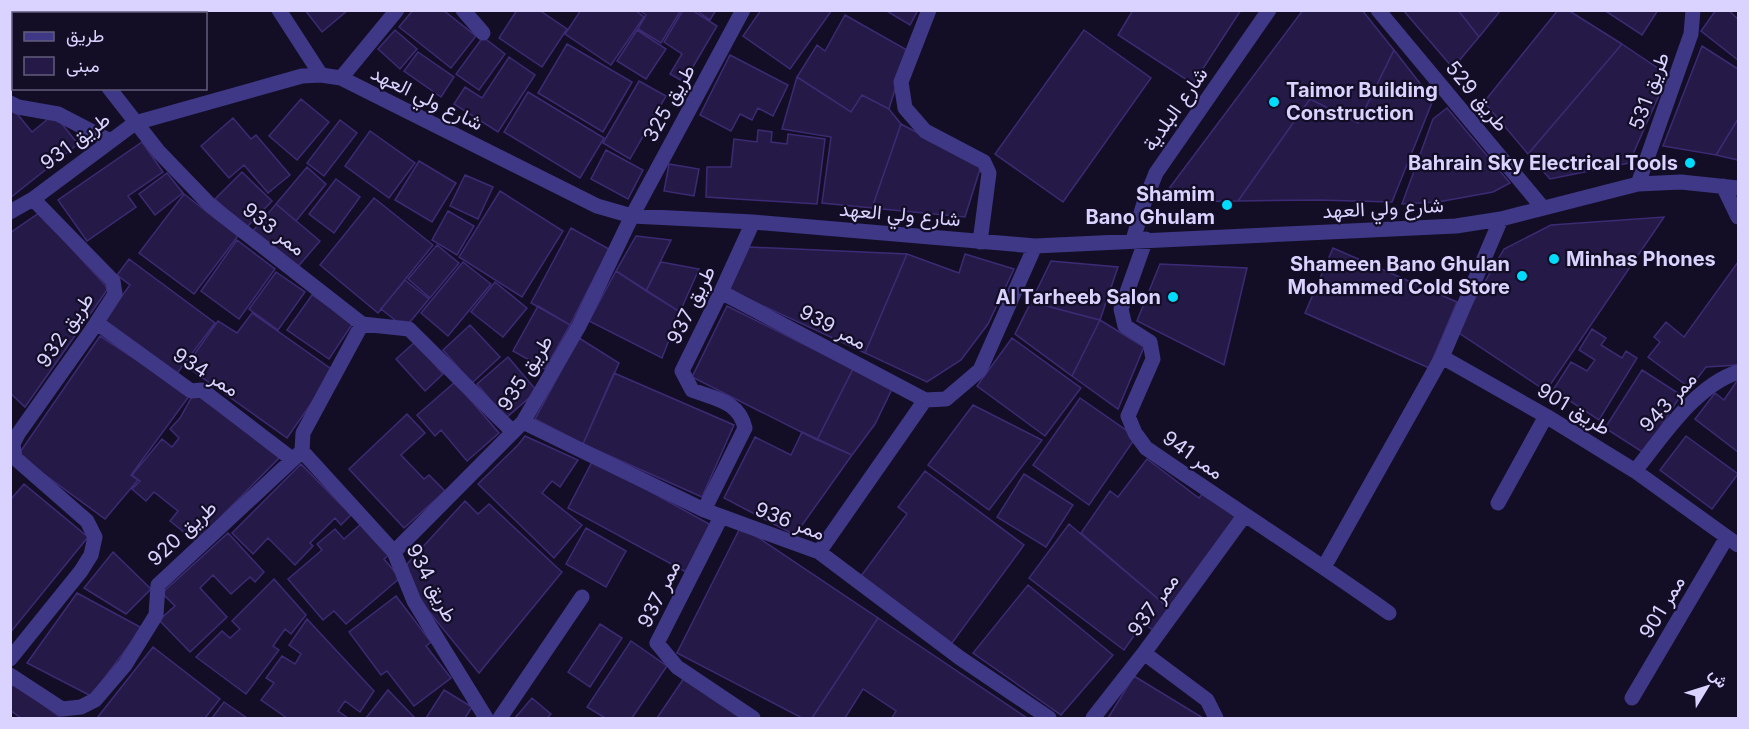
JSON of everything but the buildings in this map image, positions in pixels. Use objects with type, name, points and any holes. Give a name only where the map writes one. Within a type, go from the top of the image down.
[{"type":"street","points":[[279,10],[321,75]]},
{"type":"street","points":[[340,78],[397,10]]},
{"type":"street","points":[[463,10],[483,33]]},
{"type":"street","name":"طريق 325","points":[[632,216],[744,10]]},
{"type":"street","points":[[929,10],[901,82],[905,108],[925,131],[984,162],[989,173],[980,242]]},
{"type":"street","name":"شارع البلدية","points":[[1140,240],[1144,203],[1156,173],[1269,10]]},
{"type":"street","name":"طريق 529","points":[[1378,10],[1543,208]]},
{"type":"street","name":"طريق 531","points":[[1638,184],[1691,34],[1693,10]]},
{"type":"street","name":"شارع ولي العهد","points":[[135,123],[302,76],[321,75],[340,78],[597,206],[632,216],[753,222],[1035,246],[1455,226],[1501,219],[1638,184],[1681,182],[1738,188]]},
{"type":"street","points":[[110,90],[135,123]]},
{"type":"street","points":[[10,103],[18,107],[58,114],[110,141]]},
{"type":"street","name":"طريق 931","points":[[10,212],[33,199],[135,123]]},
{"type":"street","name":"ممر 933","points":[[135,123],[176,172],[211,206],[362,324]]},
{"type":"street","points":[[1723,186],[1738,217]]},
{"type":"street","name":"طريق 932","points":[[10,659],[81,571],[91,555],[95,537],[87,521],[15,458],[13,444],[115,294],[113,281],[33,199]]},
{"type":"street","name":"طريق 935","points":[[394,552],[518,426],[579,326],[632,216]]},
{"type":"street","points":[[1324,567],[1442,357],[1501,219]]},
{"type":"street","name":"طريق 937","points":[[705,510],[745,428],[743,419],[735,407],[692,390],[682,371],[722,292],[753,222]]},
{"type":"street","name":"ممر 941","points":[[1140,240],[1120,309],[1125,326],[1150,342],[1154,359],[1128,416],[1135,433],[1146,448],[1389,613]]},
{"type":"street","points":[[819,552],[925,400],[946,399],[980,370],[1035,246]]},
{"type":"street","name":"ممر 939","points":[[722,292],[925,400]]},
{"type":"street","name":"ممر 934","points":[[97,322],[191,391],[202,390],[297,455]]},
{"type":"street","points":[[297,455],[303,433],[362,324]]},
{"type":"street","name":"ممر 936","points":[[362,324],[409,329],[518,426],[721,517],[819,552],[960,658],[1049,718]]},
{"type":"street","name":"طريق 901","points":[[1442,357],[1546,416],[1635,471],[1733,541]]},
{"type":"street","name":"ممر 943","points":[[1635,471],[1677,418],[1713,384],[1738,372]]},
{"type":"street","points":[[1498,502],[1546,416]]},
{"type":"street","name":"طريق 934","points":[[297,455],[394,552],[414,601],[486,718]]},
{"type":"street","name":"طريق 920","points":[[10,675],[62,709],[81,707],[95,700],[125,665],[156,615],[158,585],[297,455]]},
{"type":"street","name":"ممر 937","points":[[1093,718],[1144,653],[1244,516]]},
{"type":"street","name":"ممر 937","points":[[721,517],[657,643],[677,667],[753,718]]},
{"type":"street","name":"ممر 901","points":[[1632,698],[1733,541]]},
{"type":"street","points":[[500,718],[582,597]]},
{"type":"street","points":[[1144,653],[1207,700],[1215,718]]},
{"type":"place","name":"Taimor Building Construction","points":[[1274,102]]},
{"type":"place","name":"Bahrain Sky Electrical Tools","points":[[1690,163]]},
{"type":"place","name":"Shamim Bano Ghulam","points":[[1227,205]]},
{"type":"place","name":"Minhas Phones","points":[[1554,259]]},
{"type":"place","name":"Shameen Bano Ghulan Mohammed Cold Store","points":[[1522,276]]},
{"type":"place","name":"Al Tarheeb Salon","points":[[1173,297]]}]
